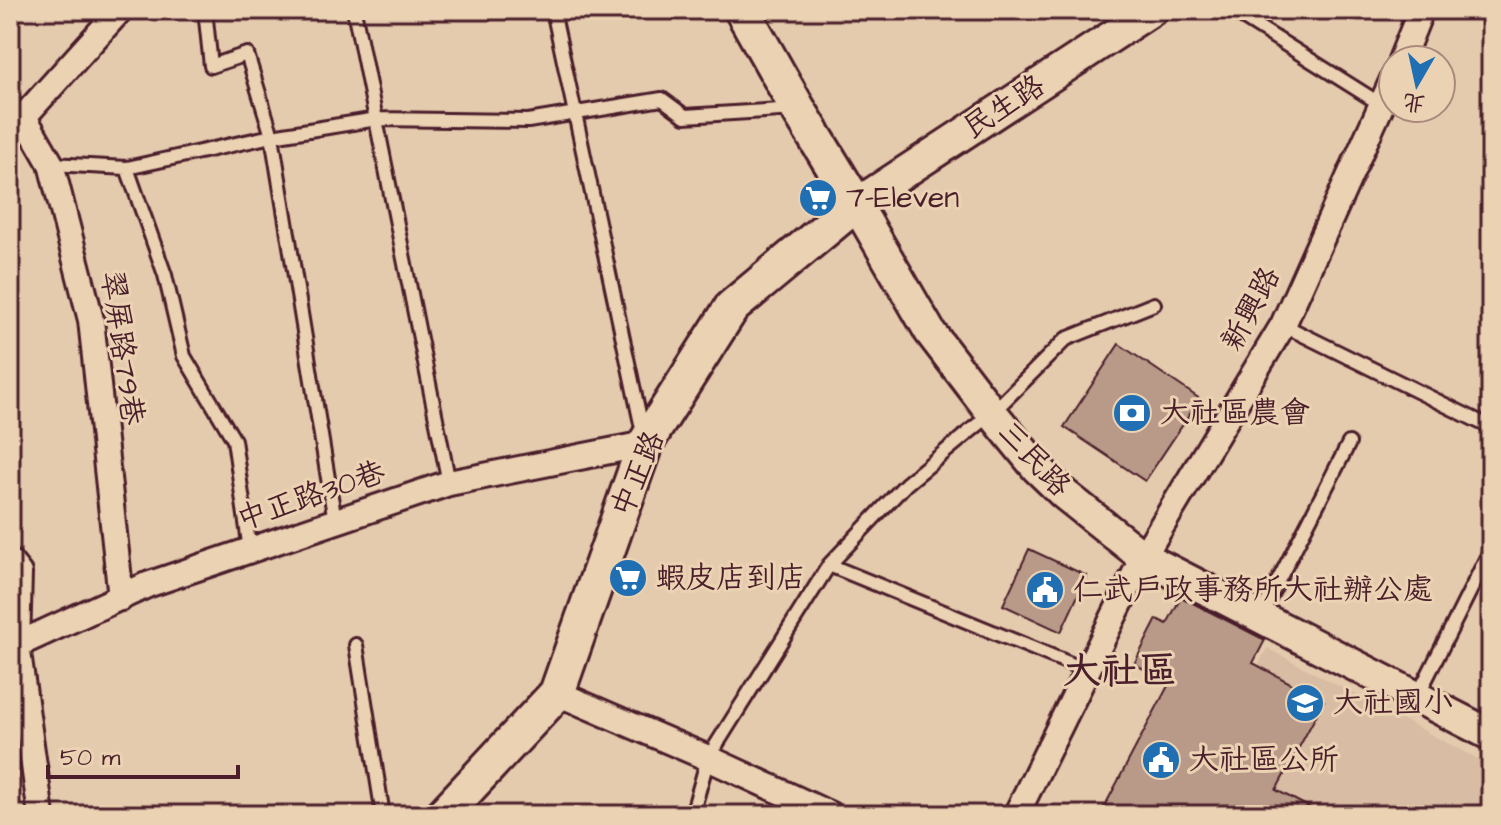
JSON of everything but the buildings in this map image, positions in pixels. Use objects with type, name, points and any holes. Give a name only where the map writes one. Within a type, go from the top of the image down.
[{"type":"main road","name":"三民路","points":[[742,10],[856,204]]},
{"type":"main road","name":"中正路","points":[[443,815],[557,693],[645,444],[732,307],[856,204]]},
{"type":"street","points":[[17,125],[120,10]]},
{"type":"street","name":"民生路","points":[[856,204],[1152,10]]},
{"type":"street","points":[[1407,44],[1421,10]]},
{"type":"street","name":"新興路","points":[[1016,815],[1143,557],[1283,325],[1377,116]]},
{"type":"street","name":"翠屏路79巷","points":[[17,125],[51,164],[91,320],[121,598]]},
{"type":"street","name":"三民路","points":[[856,204],[930,332],[992,413],[1055,485],[1143,557],[1491,735]]},
{"type":"street","name":"中正路30巷","points":[[14,647],[147,585],[449,483],[645,444]]},
{"type":"street","points":[[10,562],[19,573],[14,647],[41,815]]},
{"type":"street","points":[[557,693],[708,758],[826,814]]},
{"type":"lane","points":[[205,10],[211,66],[247,54],[272,136],[335,521]]},
{"type":"lane","points":[[354,10],[449,483]]},
{"type":"lane","points":[[553,10],[645,444]]},
{"type":"lane","points":[[1231,10],[1377,102]]},
{"type":"lane","points":[[51,164],[127,168],[272,136],[377,119],[528,121],[662,99],[685,116],[798,109]]},
{"type":"lane","points":[[127,168],[165,275],[184,356],[234,440],[250,550]]},
{"type":"lane","points":[[692,815],[708,758],[829,565],[906,484],[992,413],[1066,339],[1154,304]]},
{"type":"lane","points":[[1283,325],[1491,425]]},
{"type":"lane","points":[[1260,616],[1349,443]]},
{"type":"lane","points":[[1417,697],[1491,549]]},
{"type":"lane","points":[[829,565],[1088,671]]},
{"type":"lane","points":[[356,645],[383,815]]},
{"type":"shaded area","name":"大社國小","points":[[1267,648],[1491,766],[1491,815],[1181,815]]},
{"type":"place","name":"7-Eleven","points":[[818,198]]},
{"type":"place","name":"大社區農會","points":[[1132,413]]},
{"type":"place","name":"蝦皮店到店","points":[[628,578]]},
{"type":"place","name":"仁武戶政事務所大社辦公處","points":[[1045,590]]},
{"type":"place","name":"大社國小","points":[[1305,703]]},
{"type":"place","name":"大社區公所","points":[[1161,760]]},
{"type":"district","name":"大社區","points":[[1120,672]]}]
